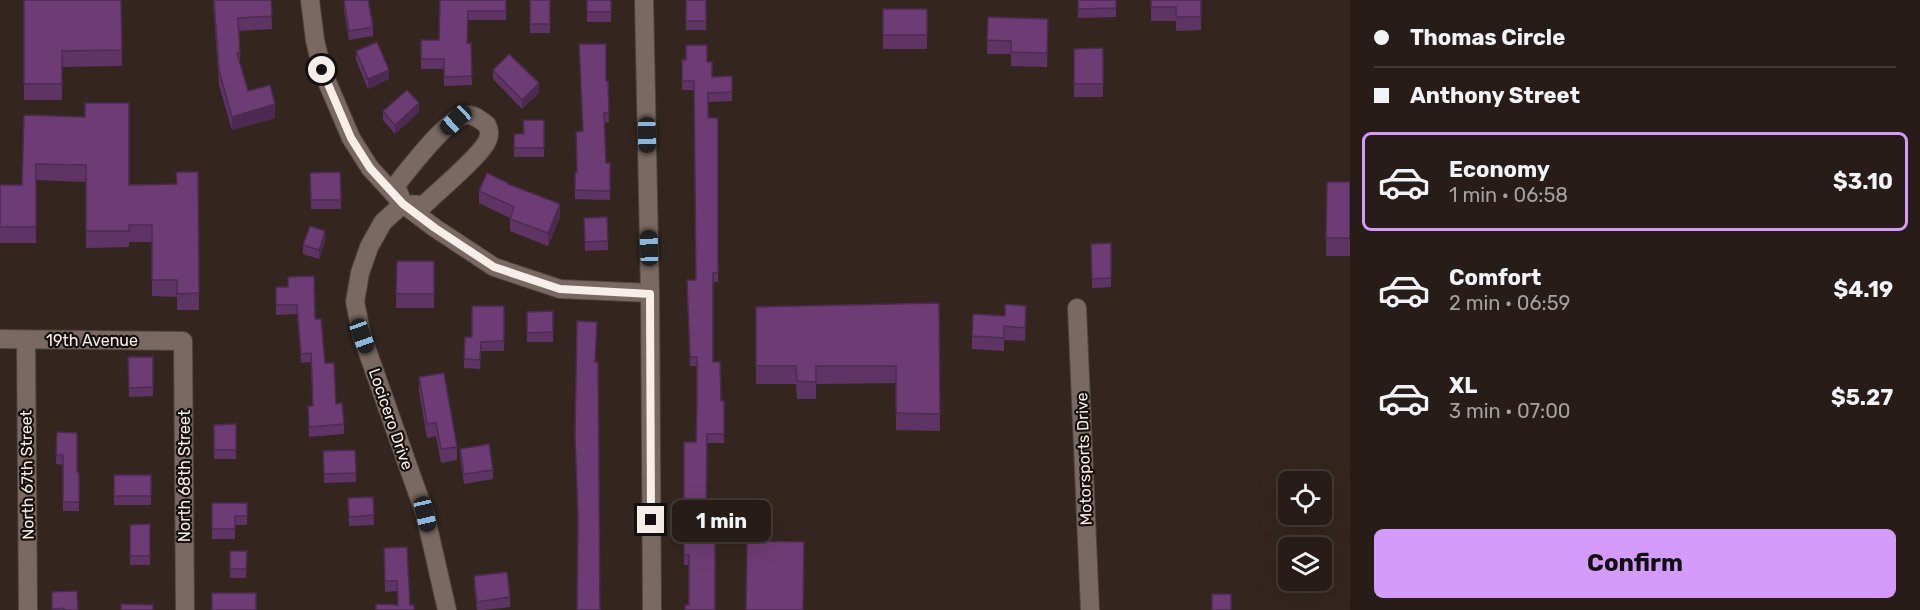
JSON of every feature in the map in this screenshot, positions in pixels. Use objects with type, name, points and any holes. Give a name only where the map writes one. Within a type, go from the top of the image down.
[{"type":"street","points":[[310,0],[315,40],[322,70],[351,138],[370,168],[403,204],[494,267],[560,289],[650,294]]},
{"type":"street","points":[[644,0],[650,294],[652,610]]},
{"type":"street","points":[[464,115],[471,115],[487,125],[490,136],[485,145],[460,172],[424,205],[403,204],[396,185],[426,148],[464,115]]},
{"type":"street","name":"Locicero Drive","points":[[403,204],[383,222],[369,247],[360,273],[356,302],[362,336],[425,514],[447,610]]},
{"type":"street","name":"Motorsports Drive","points":[[1077,308],[1090,610]]},
{"type":"street","name":"19th Avenue","points":[[0,339],[183,341]]},
{"type":"street","name":"North 67th Street","points":[[26,340],[28,610]]},
{"type":"street","name":"North 68th Street","points":[[183,341],[185,610]]},
{"type":"building","points":[[24,0],[121,0],[122,50],[62,51],[62,84],[24,84]]},
{"type":"building","points":[[214,0],[271,0],[272,16],[238,18],[240,53],[237,53],[248,91],[270,85],[275,104],[232,117],[219,71]]},
{"type":"building","points":[[368,0],[373,27],[349,31],[344,1]]},
{"type":"building","points":[[440,0],[506,0],[506,11],[468,11],[467,43],[471,43],[472,76],[444,77],[444,59],[421,59],[421,40],[439,40]]},
{"type":"building","points":[[530,0],[550,0],[550,24],[530,24]]},
{"type":"building","points":[[587,0],[611,0],[611,12],[587,12]]},
{"type":"building","points":[[686,0],[706,0],[706,21],[686,21]]},
{"type":"building","points":[[1078,0],[1116,0],[1116,8],[1078,9]]},
{"type":"building","points":[[1151,0],[1201,0],[1201,17],[1176,17],[1176,7],[1151,7]]},
{"type":"building","points":[[883,9],[927,9],[927,35],[883,35]]},
{"type":"building","points":[[988,17],[1048,19],[1047,53],[1011,52],[1011,41],[987,40]]},
{"type":"building","points":[[377,42],[389,70],[368,79],[356,51]]},
{"type":"building","points":[[579,44],[606,44],[609,113],[604,113],[606,163],[610,163],[610,191],[575,190],[576,132],[583,131]]},
{"type":"building","points":[[686,45],[707,45],[707,62],[712,62],[712,77],[732,76],[732,92],[708,93],[708,118],[718,118],[718,272],[713,273],[713,362],[720,362],[721,401],[724,401],[724,434],[707,434],[706,523],[715,523],[715,610],[685,610],[685,605],[689,605],[689,555],[684,555],[684,442],[696,442],[697,401],[697,357],[690,357],[687,280],[696,280],[694,81],[682,81],[682,60],[686,60]]},
{"type":"building","points":[[1103,48],[1103,84],[1074,84],[1074,49]]},
{"type":"building","points":[[509,54],[539,83],[522,100],[493,70]]},
{"type":"building","points":[[407,90],[419,103],[395,125],[383,111]]},
{"type":"building","points":[[85,103],[129,103],[129,185],[177,184],[176,172],[198,172],[199,293],[177,294],[177,280],[152,280],[152,225],[129,225],[129,231],[86,231],[86,165],[36,164],[36,227],[0,227],[0,185],[22,185],[24,115],[85,117]]},
{"type":"building","points":[[523,120],[544,120],[544,148],[514,148],[514,134],[524,134]]},
{"type":"building","points":[[340,172],[341,200],[311,200],[310,173]]},
{"type":"building","points":[[487,173],[508,184],[560,204],[548,233],[510,219],[514,207],[479,191]]},
{"type":"building","points":[[1327,182],[1350,182],[1350,238],[1326,238]]},
{"type":"building","points":[[607,217],[608,241],[585,242],[584,218]]},
{"type":"building","points":[[310,226],[325,231],[319,250],[303,245]]},
{"type":"building","points":[[1111,243],[1111,278],[1092,279],[1091,244]]},
{"type":"building","points":[[397,261],[434,261],[434,294],[396,294]]},
{"type":"building","points":[[314,276],[315,319],[321,319],[325,363],[334,363],[336,404],[342,403],[344,424],[309,427],[308,406],[313,406],[311,353],[301,354],[297,305],[276,305],[276,287],[288,287],[288,277]]},
{"type":"building","points":[[939,303],[940,414],[896,413],[896,366],[816,366],[816,382],[797,381],[796,366],[756,366],[756,307]]},
{"type":"building","points":[[1005,304],[1026,306],[1025,328],[1004,326],[1004,338],[972,336],[973,314],[1005,316]]},
{"type":"building","points":[[472,306],[504,306],[504,341],[481,342],[480,360],[464,359],[465,337],[472,337]]},
{"type":"building","points":[[553,311],[553,332],[527,333],[527,312]]},
{"type":"building","points":[[577,321],[597,322],[595,362],[598,362],[600,610],[577,610],[578,516],[575,435]]},
{"type":"building","points":[[128,357],[153,357],[153,387],[129,388]]},
{"type":"building","points":[[444,373],[457,447],[441,449],[436,423],[427,424],[419,377]]},
{"type":"building","points":[[236,424],[236,450],[214,450],[214,425]]},
{"type":"building","points":[[57,432],[77,433],[79,502],[63,502],[63,455],[56,455]]},
{"type":"building","points":[[489,444],[493,470],[464,474],[460,449]]},
{"type":"building","points":[[355,450],[356,473],[324,474],[323,451]]},
{"type":"building","points":[[114,475],[151,475],[151,496],[114,496]]},
{"type":"building","points":[[373,497],[374,515],[349,517],[348,498]]},
{"type":"building","points":[[212,503],[247,503],[247,516],[235,516],[235,529],[212,529]]},
{"type":"building","points":[[150,524],[150,556],[130,556],[130,525]]},
{"type":"building","points":[[747,541],[804,542],[803,610],[746,610]]},
{"type":"building","points":[[407,547],[410,605],[414,605],[414,610],[376,610],[376,604],[398,605],[397,581],[385,581],[384,548]]},
{"type":"building","points":[[230,551],[247,551],[246,569],[230,569]]},
{"type":"building","points":[[507,572],[510,597],[477,602],[474,576]]},
{"type":"building","points":[[77,591],[78,610],[52,609],[52,592]]},
{"type":"building","points":[[212,593],[256,593],[256,610],[212,610]]},
{"type":"building","points":[[1212,594],[1231,594],[1231,610],[1212,610]]},
{"type":"building","points":[[121,604],[153,605],[153,610],[121,610]]},
{"type":"route","points":[[322,70],[351,138],[370,168],[403,204],[435,228],[494,267],[560,289],[650,294],[651,520]]}]
